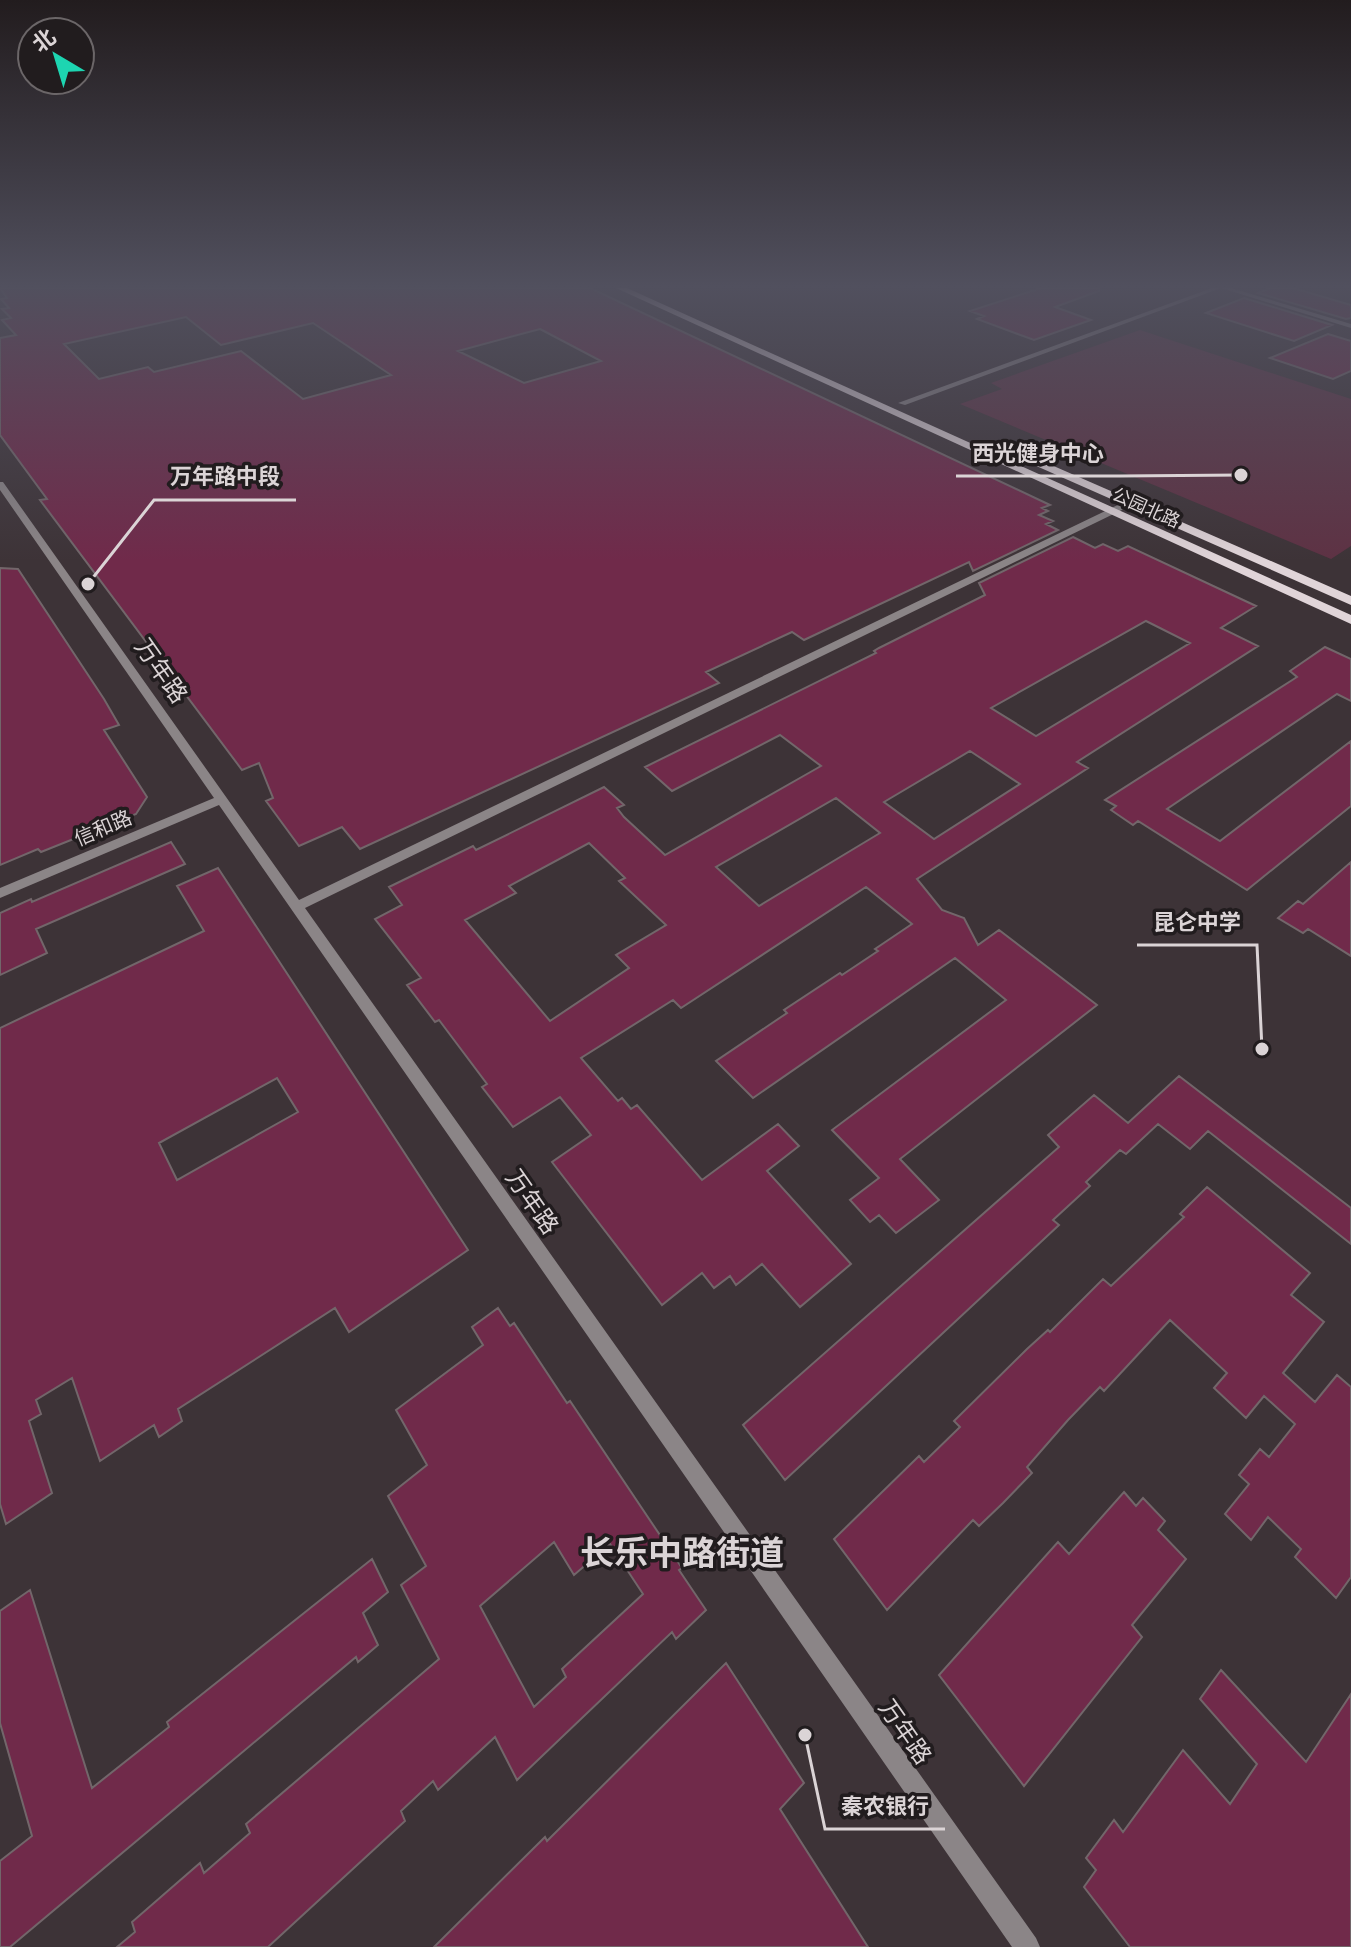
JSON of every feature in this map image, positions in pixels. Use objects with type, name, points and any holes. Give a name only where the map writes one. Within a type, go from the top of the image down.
[{"type":"main road","name":"公园北路","points":[[819,379],[1351,620]]},
{"type":"main road","name":"公园北路","points":[[848,379],[1351,601]]},
{"type":"street","points":[[902,403],[969,379]]},
{"type":"street","name":"万年路","points":[[0,484],[1027,1947]]},
{"type":"street","points":[[296,907],[1129,503]]},
{"type":"street","name":"信和路","points":[[0,893],[221,800]]},
{"type":"shaded area","points":[[1003,379],[1289,379],[1351,399],[1351,546],[1331,559],[960,404],[1002,389],[991,383]]},
{"type":"building","points":[[0,379],[277,379],[303,399],[377,379],[515,379],[524,383],[538,379],[783,379],[1050,505],[1042,508],[1048,511],[1039,515],[1053,521],[1046,524],[1058,530],[973,571],[969,562],[804,640],[792,632],[706,672],[719,683],[360,849],[342,827],[299,846],[266,801],[273,798],[259,763],[242,770],[40,500],[47,499],[0,435]]},
{"type":"building","points":[[1073,537],[1095,548],[1103,544],[1118,551],[1128,546],[1256,606],[1221,628],[1258,646],[1077,762],[1088,768],[917,879],[942,910],[964,918],[978,945],[999,930],[1097,1005],[900,1159],[939,1200],[896,1233],[879,1215],[870,1222],[850,1200],[879,1178],[832,1130],[1006,1000],[955,958],[753,1098],[716,1061],[787,1013],[784,1010],[878,951],[875,949],[912,924],[866,887],[681,1008],[673,1000],[581,1058],[618,1101],[622,1098],[631,1109],[637,1105],[702,1180],[778,1124],[799,1146],[767,1171],[851,1264],[800,1307],[762,1264],[736,1285],[730,1276],[714,1288],[702,1273],[662,1305],[552,1162],[591,1135],[560,1097],[513,1127],[482,1087],[487,1084],[439,1020],[435,1022],[407,985],[421,978],[375,919],[402,905],[389,887],[473,846],[476,850],[604,787],[624,805],[617,808],[624,817],[665,855],[821,766],[780,735],[672,791],[645,767],[876,653],[874,651],[879,648],[985,595],[979,583]],"holes":[[[1146,621],[1190,643],[1036,736],[991,708]],[[970,751],[1020,784],[934,839],[884,802]],[[836,798],[880,833],[759,906],[716,867]],[[589,843],[625,878],[619,881],[666,925],[616,955],[629,968],[550,1021],[465,920],[516,893],[509,886]]]},
{"type":"building","points":[[0,568],[18,569],[104,699],[119,725],[104,730],[147,797],[136,814],[0,865]]},
{"type":"building","points":[[1325,647],[1351,659],[1351,701],[1337,694],[1167,809],[1220,841],[1351,741],[1351,806],[1247,890],[1138,821],[1133,825],[1111,810],[1116,806],[1105,800],[1297,677],[1290,671]]},
{"type":"building","points":[[171,842],[185,864],[36,929],[47,953],[0,975],[0,913]]},
{"type":"building","points":[[1351,862],[1351,956],[1308,929],[1303,933],[1278,918],[1298,901],[1303,904]]},
{"type":"building","points":[[218,868],[468,1250],[349,1332],[335,1308],[178,1409],[182,1421],[159,1437],[154,1425],[100,1461],[72,1378],[36,1400],[41,1414],[29,1421],[52,1493],[6,1524],[0,1504],[0,1028],[204,931],[177,886]],"holes":[[[277,1078],[298,1112],[177,1180],[159,1143]]]},
{"type":"building","points":[[1179,1076],[1351,1208],[1351,1244],[1208,1131],[1190,1149],[1158,1124],[1126,1154],[1120,1150],[1086,1182],[1090,1186],[1053,1220],[1059,1225],[785,1480],[743,1425],[1059,1147],[1048,1135],[1094,1095],[1128,1123]]},
{"type":"building","points":[[1207,1187],[1310,1273],[1291,1295],[1324,1322],[1283,1373],[1315,1402],[1337,1375],[1351,1387],[1351,1577],[1336,1598],[1295,1557],[1301,1549],[1268,1517],[1251,1540],[1225,1514],[1249,1484],[1239,1475],[1260,1449],[1269,1457],[1295,1424],[1264,1396],[1246,1418],[1214,1388],[1227,1373],[1170,1320],[1104,1391],[1100,1387],[1068,1420],[1027,1467],[1032,1473],[1003,1503],[979,1526],[973,1520],[887,1610],[834,1539],[919,1456],[924,1462],[960,1427],[954,1421],[1103,1279],[1111,1286],[1184,1217],[1180,1214]]},
{"type":"building","points":[[498,1308],[510,1326],[514,1323],[682,1568],[679,1570],[706,1610],[676,1639],[672,1632],[517,1780],[495,1737],[438,1790],[433,1781],[401,1811],[405,1821],[268,1947],[117,1947],[135,1932],[132,1922],[200,1863],[204,1873],[250,1833],[246,1824],[439,1659],[401,1585],[426,1566],[388,1496],[427,1465],[396,1410],[483,1345],[472,1327]],"holes":[[[554,1542],[574,1575],[610,1544],[643,1594],[562,1669],[566,1677],[534,1707],[480,1606]]]},
{"type":"building","points":[[1124,1492],[1136,1506],[1143,1498],[1165,1521],[1158,1530],[1186,1559],[1132,1625],[1142,1637],[1024,1786],[939,1675],[1058,1542],[1069,1554]]},
{"type":"building","points":[[372,1559],[388,1592],[363,1613],[378,1645],[358,1662],[356,1657],[10,1947],[0,1947],[0,1861],[32,1836],[0,1723],[0,1611],[30,1590],[92,1788],[169,1727],[167,1722]]},
{"type":"building","points":[[726,1663],[804,1783],[780,1809],[868,1947],[434,1947],[545,1837],[547,1841]]},
{"type":"building","points":[[1221,1670],[1306,1762],[1351,1694],[1351,1947],[1130,1947],[1084,1887],[1096,1870],[1086,1858],[1114,1820],[1123,1832],[1183,1750],[1230,1804],[1257,1764],[1200,1699]]},
{"type":"place","name":"西光健身中心","points":[[1241,475]]},
{"type":"place","name":"万年路中段","points":[[88,584]]},
{"type":"place","name":"昆仑中学","points":[[1262,1049]]},
{"type":"place","name":"秦农银行","points":[[805,1735]]},
{"type":"district","name":"长乐中路街道","points":[[682,1553]]}]
